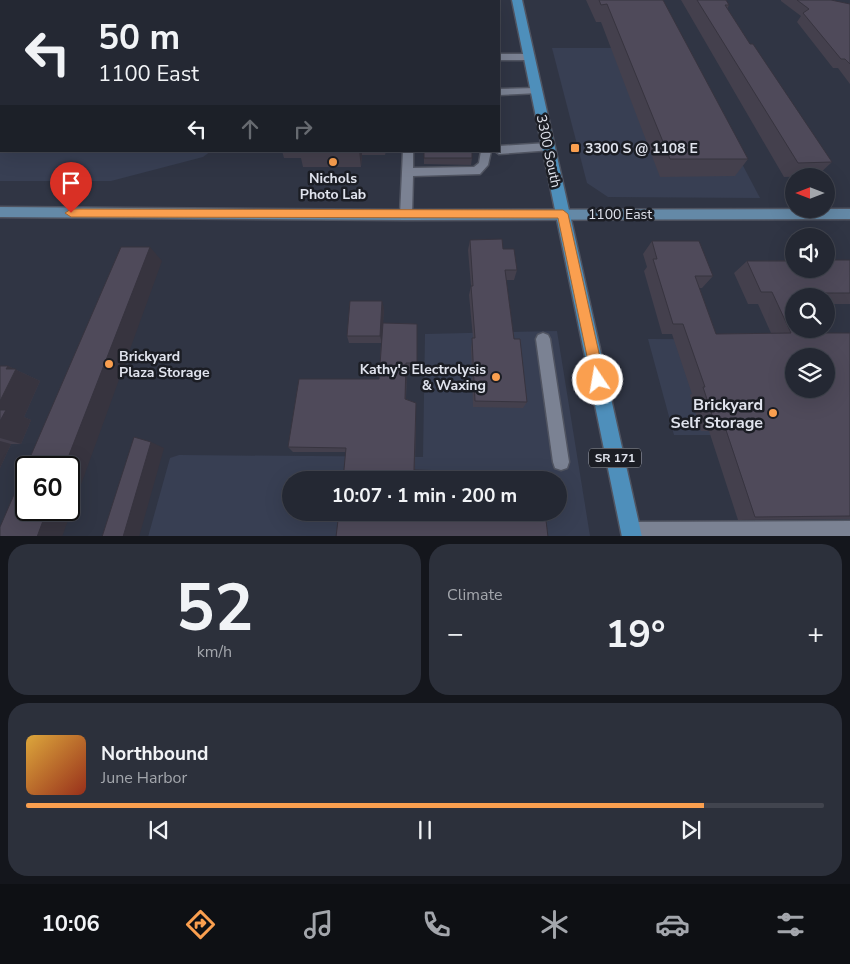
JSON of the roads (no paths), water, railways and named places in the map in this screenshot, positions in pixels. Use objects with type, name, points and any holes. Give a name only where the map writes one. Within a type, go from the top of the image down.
[{"type":"main road","name":"3300 South","points":[[517,0],[631,534]]},
{"type":"street","name":"1100 East","points":[[0,212],[406,215],[850,214]]},
{"type":"lane","points":[[500,57],[529,57]]},
{"type":"lane","points":[[500,92],[536,90]]},
{"type":"lane","points":[[500,150],[548,147]]},
{"type":"lane","points":[[406,215],[408,152]]},
{"type":"lane","points":[[408,172],[476,171],[481,169],[486,152]]},
{"type":"lane","points":[[544,339],[561,462]]},
{"type":"lane","points":[[631,534],[850,530]]},
{"type":"place","name":"3300 S @ 1108 E","points":[[575,148]]},
{"type":"place","name":"Nichols Photo Lab","points":[[333,162]]},
{"type":"place","name":"Brickyard Plaza Storage","points":[[109,364]]},
{"type":"place","name":"Kathy's Electrolysis & Waxing","points":[[496,377]]},
{"type":"place","name":"Brickyard Self Storage","points":[[773,413]]}]
